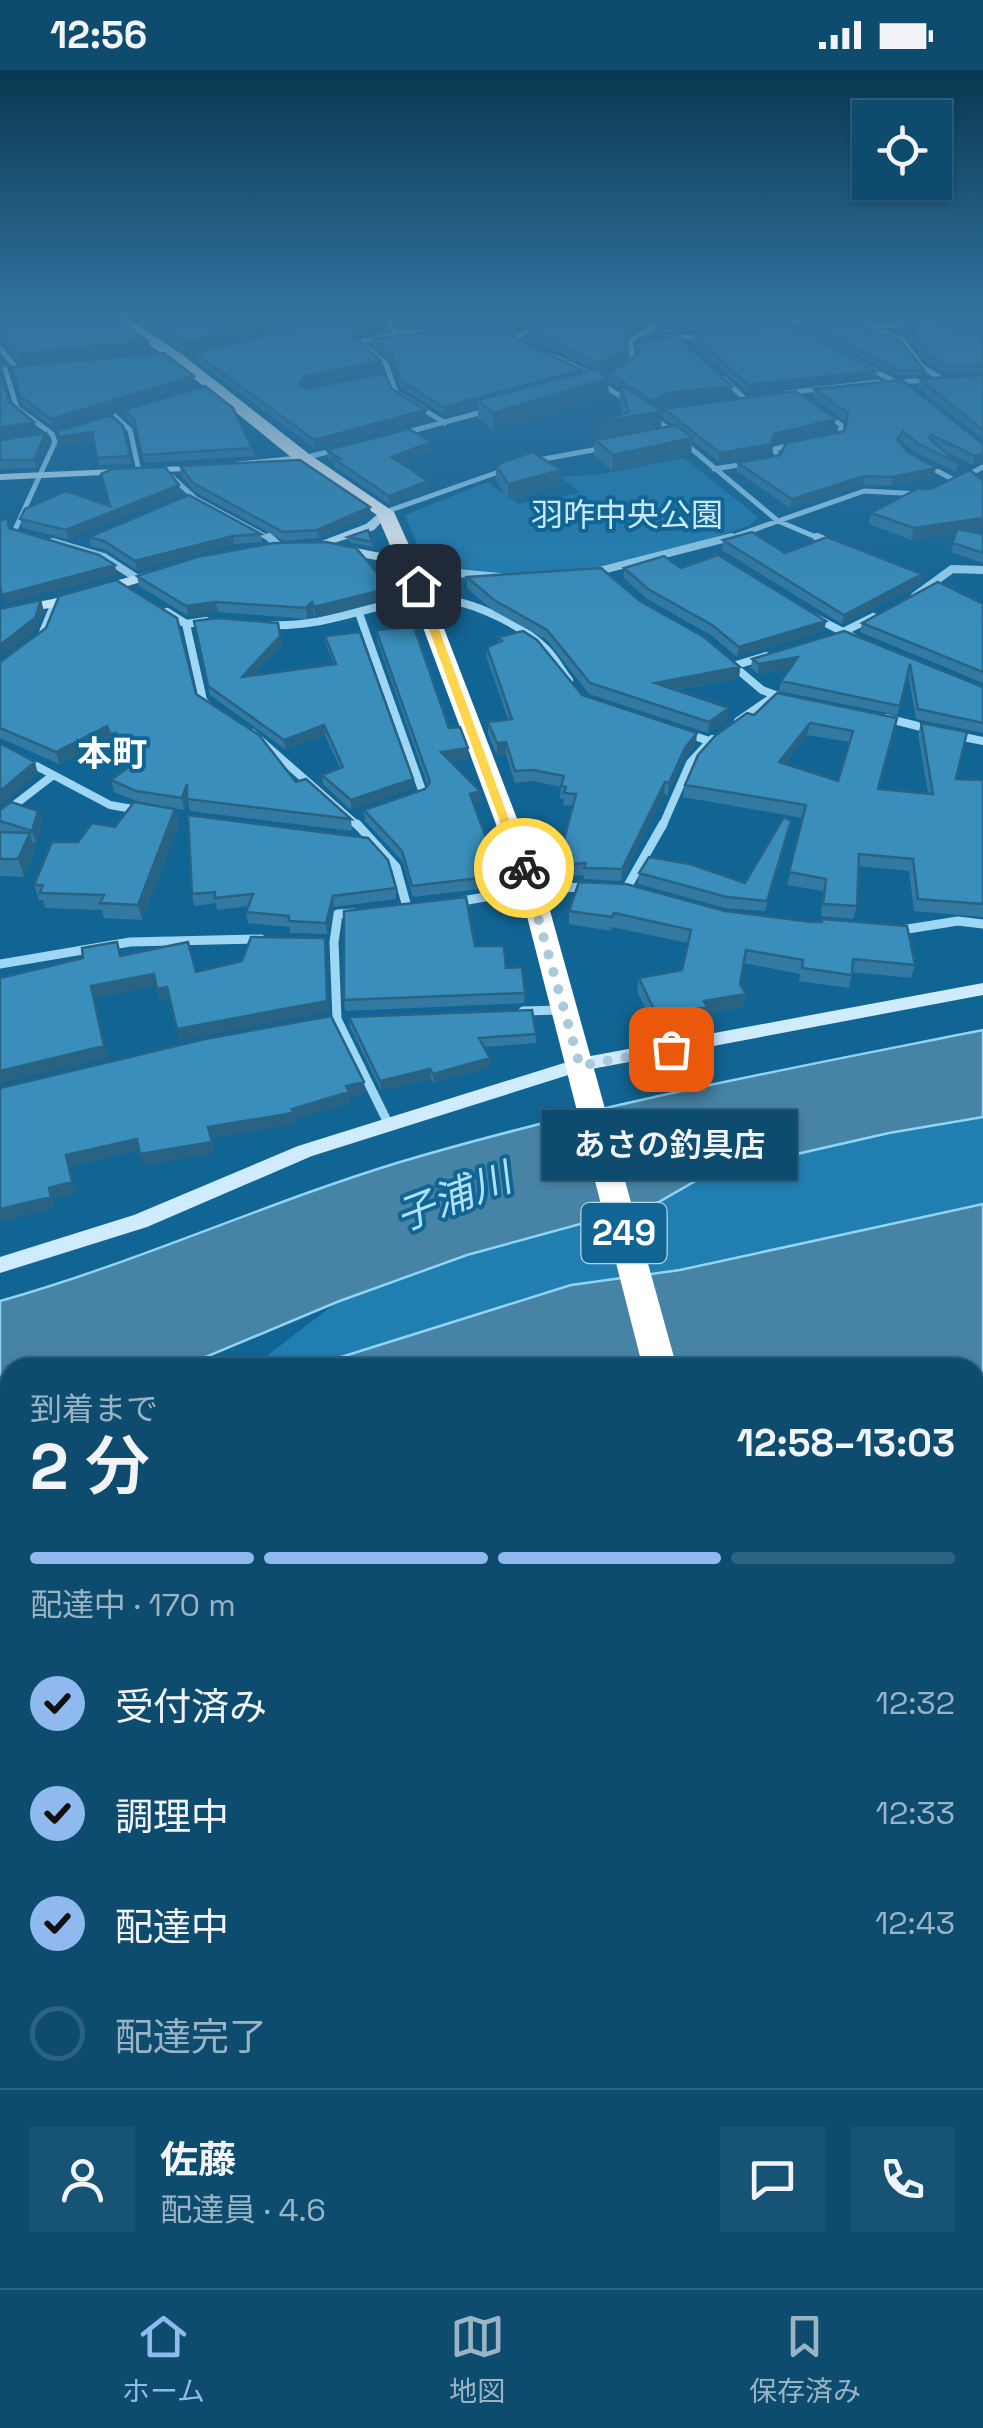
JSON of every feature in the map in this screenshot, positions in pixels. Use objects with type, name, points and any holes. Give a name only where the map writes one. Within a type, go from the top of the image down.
[{"type":"highway","points":[[248,420],[386,512]]},
{"type":"highway","name":"249","points":[[386,512],[532,890],[657,1358]]},
{"type":"street","points":[[32,420],[52,434],[54,448],[14,532],[33,536]]},
{"type":"street","points":[[99,421],[103,420]]},
{"type":"street","points":[[118,420],[130,430],[139,471]]},
{"type":"street","points":[[439,420],[445,423]]},
{"type":"street","points":[[400,434],[458,420]]},
{"type":"street","points":[[658,420],[778,521],[845,548]]},
{"type":"street","points":[[821,439],[840,435],[841,425],[833,420]]},
{"type":"street","points":[[949,420],[955,424]]},
{"type":"street","points":[[34,437],[67,430]]},
{"type":"street","points":[[660,437],[678,434]]},
{"type":"street","points":[[714,469],[778,458],[775,450],[802,442]]},
{"type":"street","points":[[0,477],[303,458],[342,448]]},
{"type":"street","points":[[514,576],[437,571],[314,545],[370,527],[386,512],[542,458],[606,448]]},
{"type":"street","points":[[920,462],[956,481]]},
{"type":"street","points":[[941,487],[983,467]]},
{"type":"street","points":[[169,469],[189,496],[268,532],[282,549]]},
{"type":"street","points":[[587,572],[605,572],[703,547],[864,491],[926,494]]},
{"type":"street","points":[[70,546],[87,539]]},
{"type":"street","points":[[52,541],[116,563],[138,579]]},
{"type":"street","points":[[263,551],[298,547]]},
{"type":"street","points":[[703,547],[718,557]]},
{"type":"street","points":[[906,600],[922,592],[930,580],[956,567],[983,570]]},
{"type":"street","points":[[0,613],[172,569]]},
{"type":"street","points":[[605,572],[618,583]]},
{"type":"street","points":[[921,578],[930,580]]},
{"type":"street","points":[[120,584],[137,594]]},
{"type":"street","points":[[257,624],[316,627],[421,598],[451,600],[517,628],[548,652],[580,696]]},
{"type":"street","points":[[34,643],[44,634],[55,602]]},
{"type":"street","points":[[153,604],[186,624],[218,620]]},
{"type":"street","points":[[824,638],[890,608]]},
{"type":"street","points":[[808,614],[860,640]]},
{"type":"street","points":[[360,616],[423,793],[405,800]]},
{"type":"street","points":[[186,624],[203,700],[223,715]]},
{"type":"street","points":[[720,653],[773,697],[793,700]]},
{"type":"street","points":[[733,666],[770,654]]},
{"type":"street","points":[[626,889],[659,833],[690,763],[708,741],[773,697]]},
{"type":"street","points":[[868,714],[982,738]]},
{"type":"street","points":[[237,724],[264,740],[352,818],[396,867],[407,907]]},
{"type":"street","points":[[673,729],[708,741]]},
{"type":"street","points":[[13,752],[110,805],[149,812]]},
{"type":"street","points":[[0,816],[52,776]]},
{"type":"street","points":[[352,818],[369,812]]},
{"type":"street","points":[[353,839],[372,841]]},
{"type":"street","points":[[444,903],[532,890],[590,887]]},
{"type":"street","points":[[608,888],[643,893]]},
{"type":"street","points":[[390,909],[426,905]]},
{"type":"street","points":[[373,911],[338,914],[334,942],[337,1019],[390,1125]]},
{"type":"street","points":[[881,930],[901,932],[958,921],[983,924]]},
{"type":"street","points":[[0,964],[76,946],[146,939],[265,940]]},
{"type":"street","points":[[316,942],[334,942]]},
{"type":"street","points":[[0,1265],[140,1222],[306,1152],[580,1066],[983,989]]},
{"type":"street","points":[[510,1012],[566,1010]]},
{"type":"street","points":[[318,1022],[356,1018]]},
{"type":"green space","name":"羽咋中央公園","points":[[684,458],[758,517],[749,526],[629,561],[547,575],[505,576],[464,572],[424,562],[405,515],[488,482],[518,504],[581,493],[560,477],[603,474]]},
{"type":"green space","points":[[983,1117],[983,1204],[680,1270],[571,1285],[335,1358],[264,1358],[337,1302],[467,1255],[657,1203],[699,1179],[735,1168],[889,1133]]},
{"type":"water","name":"子浦川","points":[[983,1030],[983,1117],[889,1133],[699,1179],[657,1203],[467,1255],[337,1302],[203,1358],[0,1358],[0,1301],[400,1162],[690,1089]]},
{"type":"water","points":[[983,1204],[983,1358],[338,1358],[571,1285],[680,1270]]},
{"type":"building","points":[[0,420],[34,422],[0,428]]},
{"type":"building","points":[[96,420],[116,420],[123,426],[130,456],[97,458],[92,432],[59,437],[58,431]]},
{"type":"building","points":[[134,420],[238,420],[252,448],[142,455]]},
{"type":"building","points":[[286,420],[391,420],[314,440]]},
{"type":"building","points":[[677,420],[834,420],[774,434],[771,444],[720,453]]},
{"type":"building","points":[[847,420],[952,420],[983,444],[983,454],[975,456],[931,435],[929,438],[958,463],[917,443],[903,431],[897,440],[908,452],[936,468],[892,477],[864,476],[792,499],[738,463],[780,455],[786,443],[845,431]]},
{"type":"building","points":[[970,420],[983,420],[983,430]]},
{"type":"building","points":[[677,425],[692,438],[613,455],[595,440]]},
{"type":"building","points":[[409,429],[431,442],[392,457],[428,481],[389,496],[334,459],[340,459],[327,450]]},
{"type":"building","points":[[46,433],[34,460],[0,460],[0,440]]},
{"type":"building","points":[[532,452],[561,470],[508,484],[496,465]]},
{"type":"building","points":[[300,460],[370,507],[317,530],[283,532],[193,483],[180,466]]},
{"type":"building","points":[[165,467],[179,485],[66,530],[20,519],[25,509],[66,491],[110,506],[101,474],[112,469]]},
{"type":"building","points":[[970,470],[983,481],[983,518],[914,528],[871,513],[917,489],[931,489]]},
{"type":"building","points":[[189,495],[261,534],[233,536],[135,561],[104,541],[89,537]]},
{"type":"building","points":[[7,518],[9,528],[99,555],[115,565],[2,595],[0,521]]},
{"type":"building","points":[[957,529],[983,534],[983,553],[953,543]]},
{"type":"building","points":[[368,530],[372,542],[348,537]]},
{"type":"building","points":[[752,532],[785,553],[827,537],[922,574],[844,615],[723,540]]},
{"type":"building","points":[[326,542],[356,548],[390,588],[314,607],[312,602],[306,608],[216,602],[186,606],[137,576],[197,557],[274,543]]},
{"type":"building","points":[[718,555],[826,621],[739,647],[712,625],[648,589],[624,568],[664,556],[681,568]]},
{"type":"building","points":[[601,568],[640,601],[704,637],[740,667],[655,683],[729,708],[709,722],[590,683],[547,630],[494,600],[467,577]]},
{"type":"building","points":[[116,580],[177,618],[196,694],[259,735],[296,782],[306,779],[351,819],[187,799],[187,784],[182,798],[136,791],[111,780],[130,766],[116,733],[110,734],[107,726],[56,752],[0,728],[0,662],[46,628],[59,596]]},
{"type":"building","points":[[938,582],[983,604],[983,672],[862,623]]},
{"type":"building","points":[[41,600],[35,618],[0,645],[0,609]]},
{"type":"building","points":[[217,618],[278,623],[280,636],[242,677],[336,664],[325,636],[360,632],[413,779],[351,800],[322,775],[343,767],[324,725],[284,740],[208,686],[194,621]]},
{"type":"building","points":[[414,627],[449,728],[460,727],[468,748],[441,752],[480,791],[470,794],[491,851],[481,852],[488,877],[412,886],[402,851],[364,810],[425,789],[430,782],[376,630]]},
{"type":"building","points":[[523,631],[537,640],[582,695],[697,733],[685,748],[669,783],[665,782],[622,869],[584,868],[586,863],[553,866],[547,844],[563,843],[576,794],[564,793],[564,776],[515,771],[506,742],[497,743],[488,722],[512,719],[487,647],[502,641],[498,637]]},
{"type":"building","points":[[844,631],[983,687],[983,723],[918,709],[910,664],[900,706],[781,681],[798,657],[759,664],[752,659]]},
{"type":"building","points":[[777,693],[897,718],[878,789],[933,794],[921,723],[967,732],[956,779],[983,780],[983,904],[918,899],[913,859],[859,854],[857,906],[823,904],[826,879],[789,872],[806,805],[685,785],[698,755],[716,735],[747,713],[754,715]],"holes":[[[810,723],[853,731],[838,781],[779,762]]]},
{"type":"building","points":[[0,743],[35,762],[0,791]]},
{"type":"building","points":[[11,802],[38,811],[32,831],[0,821],[0,810]]},
{"type":"building","points":[[134,802],[175,809],[138,905],[100,903],[104,895],[40,893],[43,885],[34,885],[52,842],[78,842],[92,823],[115,827]]},
{"type":"building","points":[[188,815],[368,838],[388,860],[396,888],[333,896],[326,923],[289,921],[289,916],[246,912],[253,894],[215,898],[215,892],[192,894]]},
{"type":"building","points":[[784,817],[791,821],[767,901],[727,897],[639,873],[649,857],[690,864],[745,883]]},
{"type":"building","points":[[0,832],[30,833],[18,859],[0,859]]},
{"type":"building","points":[[579,882],[626,884],[725,911],[812,922],[822,919],[907,926],[915,965],[853,959],[852,975],[802,968],[803,960],[746,950],[740,984],[746,994],[704,1001],[707,1007],[657,1016],[639,978],[682,970],[691,930],[614,913],[612,917],[569,911]]},
{"type":"building","points":[[466,897],[475,946],[504,946],[506,968],[522,967],[525,993],[344,1000],[344,911]]},
{"type":"building","points":[[251,937],[325,938],[327,1001],[177,1029],[167,987],[157,989],[154,974],[91,986],[104,1046],[0,1071],[0,978],[83,958],[82,948],[117,942],[120,956],[188,942],[196,972],[242,961]]},
{"type":"building","points":[[532,1010],[536,1034],[479,1038],[490,1058],[433,1074],[430,1069],[380,1081],[349,1017]]},
{"type":"building","points":[[331,1016],[364,1082],[346,1086],[349,1092],[292,1109],[293,1113],[208,1127],[212,1142],[140,1154],[137,1139],[66,1155],[72,1182],[49,1188],[51,1197],[0,1209],[0,1088],[205,1039]]},
{"type":"way so far","points":[[524,868],[580,1066],[671,1049]]},
{"type":"place","name":"あさの釣具店","points":[[671,1049]]},
{"type":"district","name":"本町","points":[[112,754]]},
{"type":"route","points":[[418,586],[524,868]]}]
